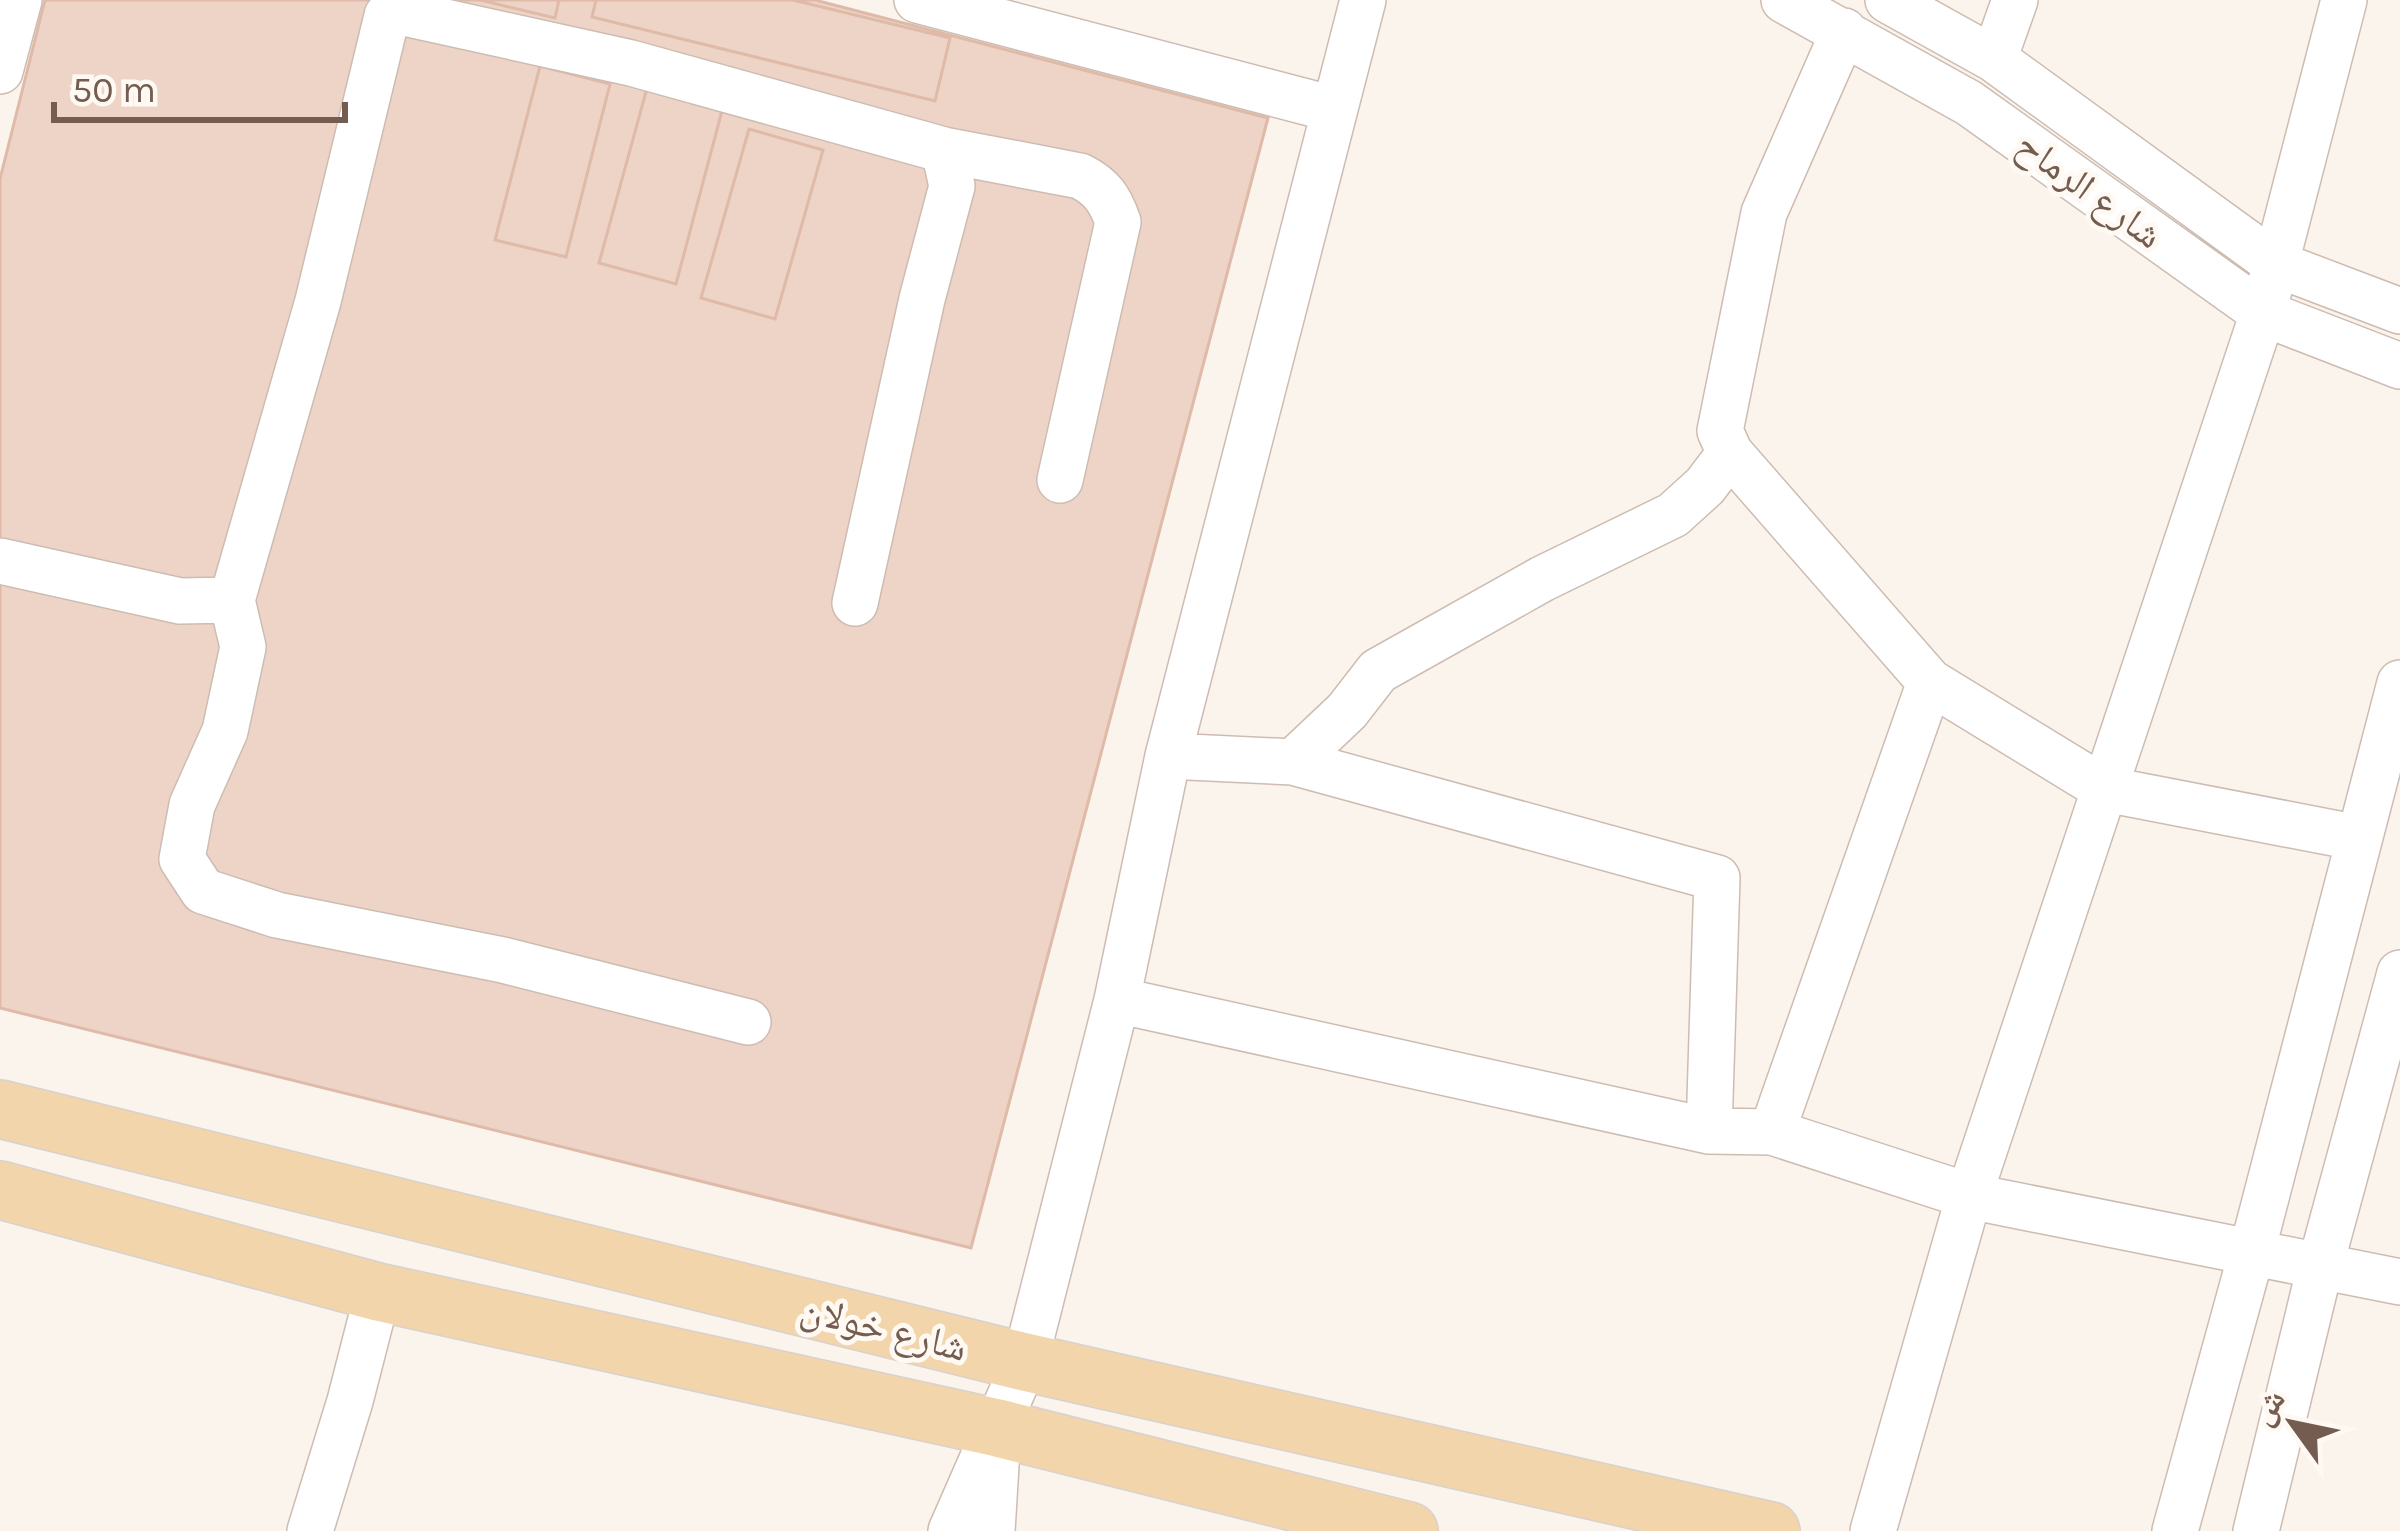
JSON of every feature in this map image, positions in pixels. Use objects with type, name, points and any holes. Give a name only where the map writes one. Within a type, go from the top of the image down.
[{"type":"main road","name":"شارع خولان","points":[[0,1109],[1025,1362],[1771,1531]]},
{"type":"main road","name":"شارع خولان","points":[[0,1190],[378,1292],[998,1428],[1409,1531]]},
{"type":"street","points":[[0,70],[19,0]]},
{"type":"street","points":[[917,0],[1334,110]]},
{"type":"street","points":[[951,1531],[1025,1362],[1117,1000],[1168,757],[1363,0]]},
{"type":"street","name":"شارع الرماح","points":[[1784,0],[1969,103],[2263,314],[2400,366]]},
{"type":"street","name":"شارع الرماح","points":[[1888,0],[1994,59],[2276,264],[2400,311]]},
{"type":"street","points":[[1994,59],[2015,0]]},
{"type":"street","points":[[1873,1531],[1970,1196],[2263,314],[2344,0]]},
{"type":"street","points":[[748,1022],[503,960],[277,915],[203,891],[182,860],[192,805],[224,731],[243,647],[232,600],[318,301],[387,16],[400,11],[631,63],[944,150],[1080,176],[1096,184],[1111,200],[1118,222],[1060,480]]},
{"type":"street","points":[[1844,31],[1764,213],[1720,430],[1730,453],[1930,682],[2105,789],[2360,838]]},
{"type":"street","points":[[855,603],[922,299],[952,186],[944,150]]},
{"type":"street","points":[[1293,762],[1347,711],[1378,671],[1542,579],[1673,515],[1705,486],[1730,453]]},
{"type":"street","points":[[0,561],[180,601],[232,600]]},
{"type":"street","points":[[1772,1132],[1930,682]]},
{"type":"street","points":[[2175,1531],[2400,683]]},
{"type":"street","points":[[1168,757],[1293,762],[1717,878],[1709,1130]]},
{"type":"street","points":[[2256,1531],[2320,1267],[2400,973]]},
{"type":"street","points":[[1117,1000],[1709,1130],[1772,1132],[1970,1196],[2400,1282]]},
{"type":"street","points":[[310,1531],[378,1292]]},
{"type":"street","points":[[992,1531],[998,1428]]},
{"type":"building","points":[[45,0],[815,0],[1268,118],[971,1248],[0,1008],[0,179]]},
{"type":"building","points":[[480,0],[559,0],[555,18]]},
{"type":"building","points":[[596,0],[793,0],[950,38],[935,101],[592,17]]},
{"type":"building","points":[[540,66],[610,84],[566,257],[495,240]]},
{"type":"building","points":[[647,88],[723,107],[676,284],[599,263]]},
{"type":"building","points":[[749,129],[823,150],[775,319],[701,298]]}]
